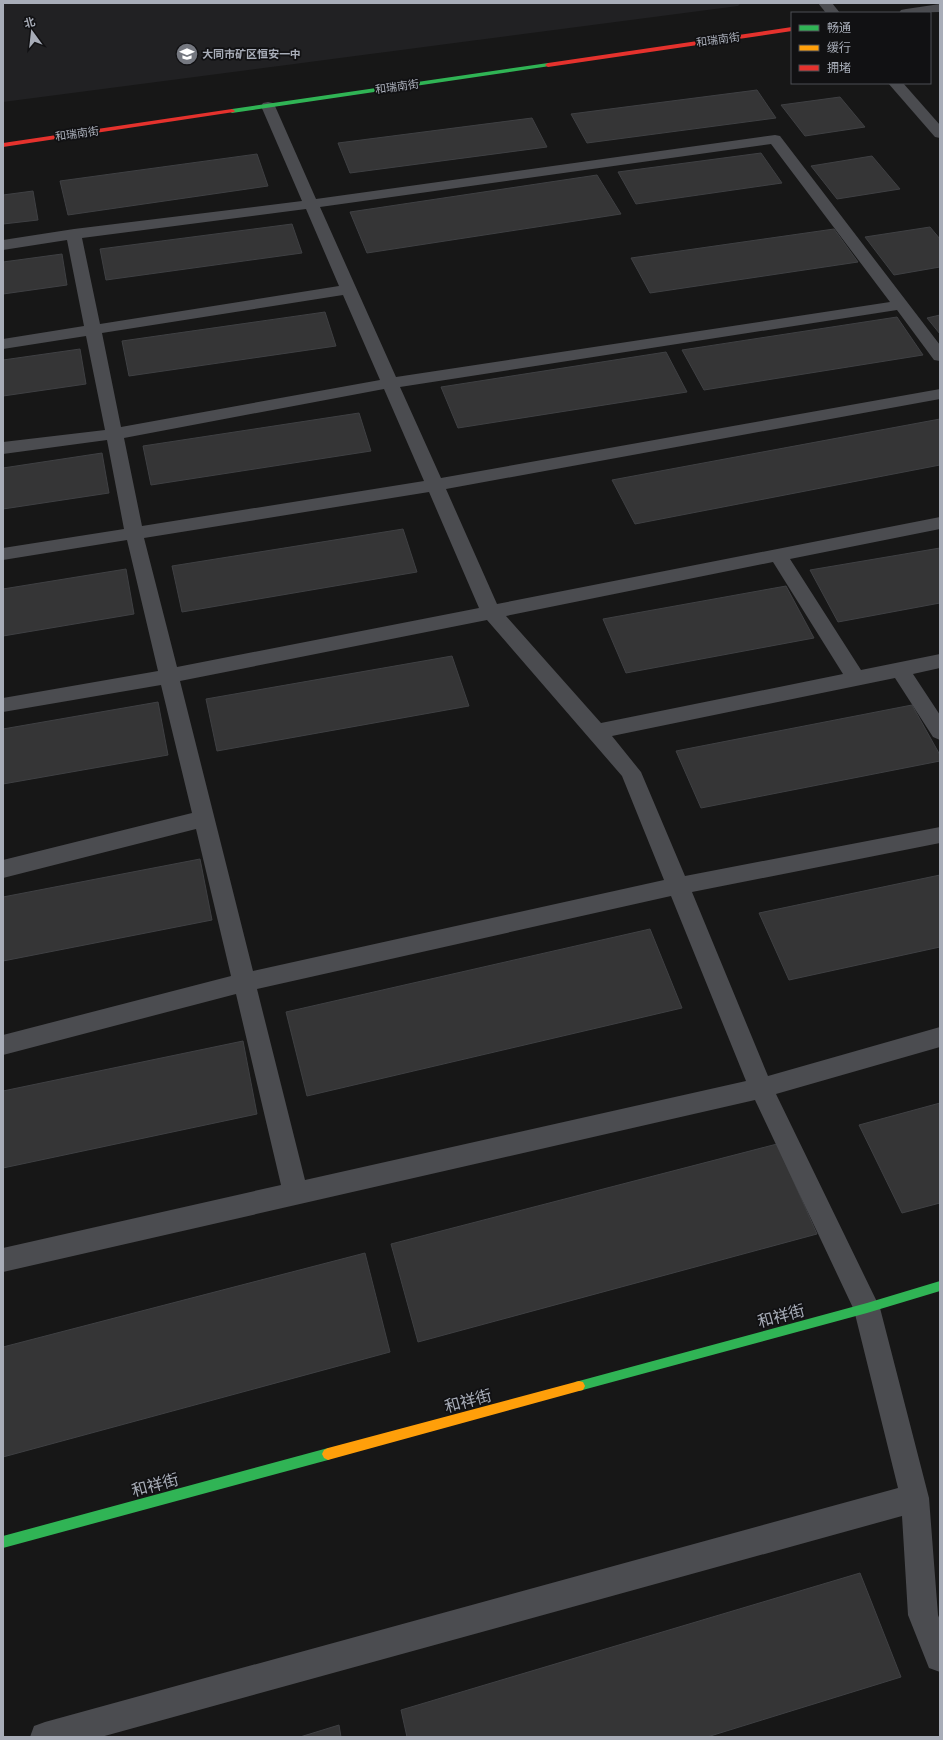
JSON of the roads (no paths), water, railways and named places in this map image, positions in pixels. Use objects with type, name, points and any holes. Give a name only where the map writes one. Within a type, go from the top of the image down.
[{"type":"street","points":[[825,3],[833,12]]},
{"type":"street","points":[[913,12],[940,8]]},
{"type":"street","name":"和瑞南街","points":[[3,145],[791,29]]},
{"type":"street","points":[[896,84],[940,134]]},
{"type":"street","points":[[268,106],[491,612],[631,772],[761,1088],[867,1308],[915,1498],[923,1615],[940,1657]]},
{"type":"street","points":[[3,245],[74,234],[311,204],[775,139],[940,356]]},
{"type":"street","points":[[74,234],[134,533],[296,1193]]},
{"type":"street","points":[[3,344],[348,289]]},
{"type":"street","points":[[3,448],[114,434],[390,383],[901,305]]},
{"type":"street","points":[[3,554],[435,485],[940,394]]},
{"type":"street","points":[[3,705],[170,676],[940,523]]},
{"type":"street","points":[[778,555],[856,678]]},
{"type":"street","points":[[596,732],[940,661]]},
{"type":"street","points":[[900,670],[940,732]]},
{"type":"street","points":[[3,869],[205,818]]},
{"type":"street","points":[[3,1045],[245,982],[678,886],[940,835]]},
{"type":"street","points":[[3,1260],[761,1088],[940,1037]]},
{"type":"street","name":"和祥街","points":[[3,1542],[867,1308],[940,1286]]},
{"type":"street","points":[[45,1737],[915,1498]]},
{"type":"place","name":"大同市矿区恒安一中","points":[[187,54]]}]
